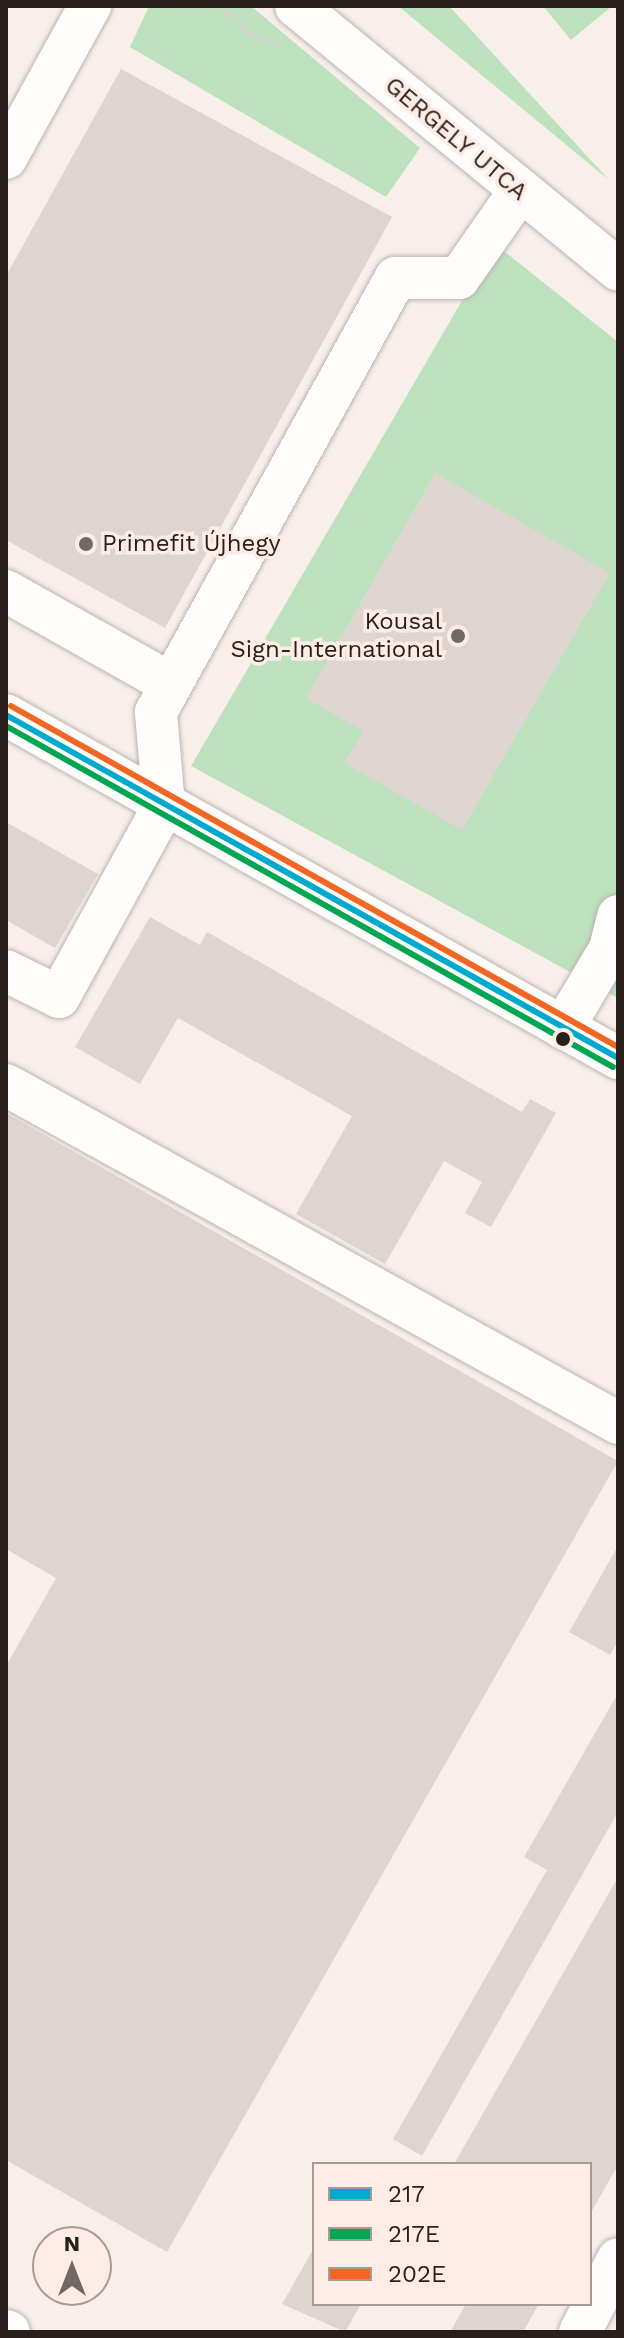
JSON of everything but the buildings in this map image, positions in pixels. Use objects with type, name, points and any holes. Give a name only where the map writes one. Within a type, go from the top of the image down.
[{"type":"street","points":[[6,158],[90,6]]},
{"type":"street","name":"GERGELY UTCA","points":[[296,6],[519,192],[618,270]]},
{"type":"street","points":[[6,971],[59,997],[164,806],[164,698],[396,278],[459,278],[519,192]]},
{"type":"street","points":[[6,591],[164,698]]},
{"type":"street","points":[[6,715],[618,1058]]},
{"type":"street","points":[[563,1028],[610,949],[618,916]]},
{"type":"street","points":[[6,1085],[618,1423]]},
{"type":"street","points":[[580,2332],[618,2259]]},
{"type":"green space","points":[[149,6],[251,6],[420,148],[386,197],[130,47]]},
{"type":"green space","points":[[398,6],[449,6],[610,181]]},
{"type":"green space","points":[[543,6],[612,6],[571,40]]},
{"type":"green space","points":[[495,244],[618,342],[618,998],[191,766]]},
{"type":"transit line","name":"202E","points":[[11,706],[618,1047]]},
{"type":"transit line","name":"217","points":[[6,715],[618,1058]]},
{"type":"transit line","name":"217E","points":[[6,726],[613,1067]]},
{"type":"place","name":"Primefit Újhegy","points":[[86,544]]},
{"type":"place","name":"Kousal Sign-International","points":[[458,636]]}]
